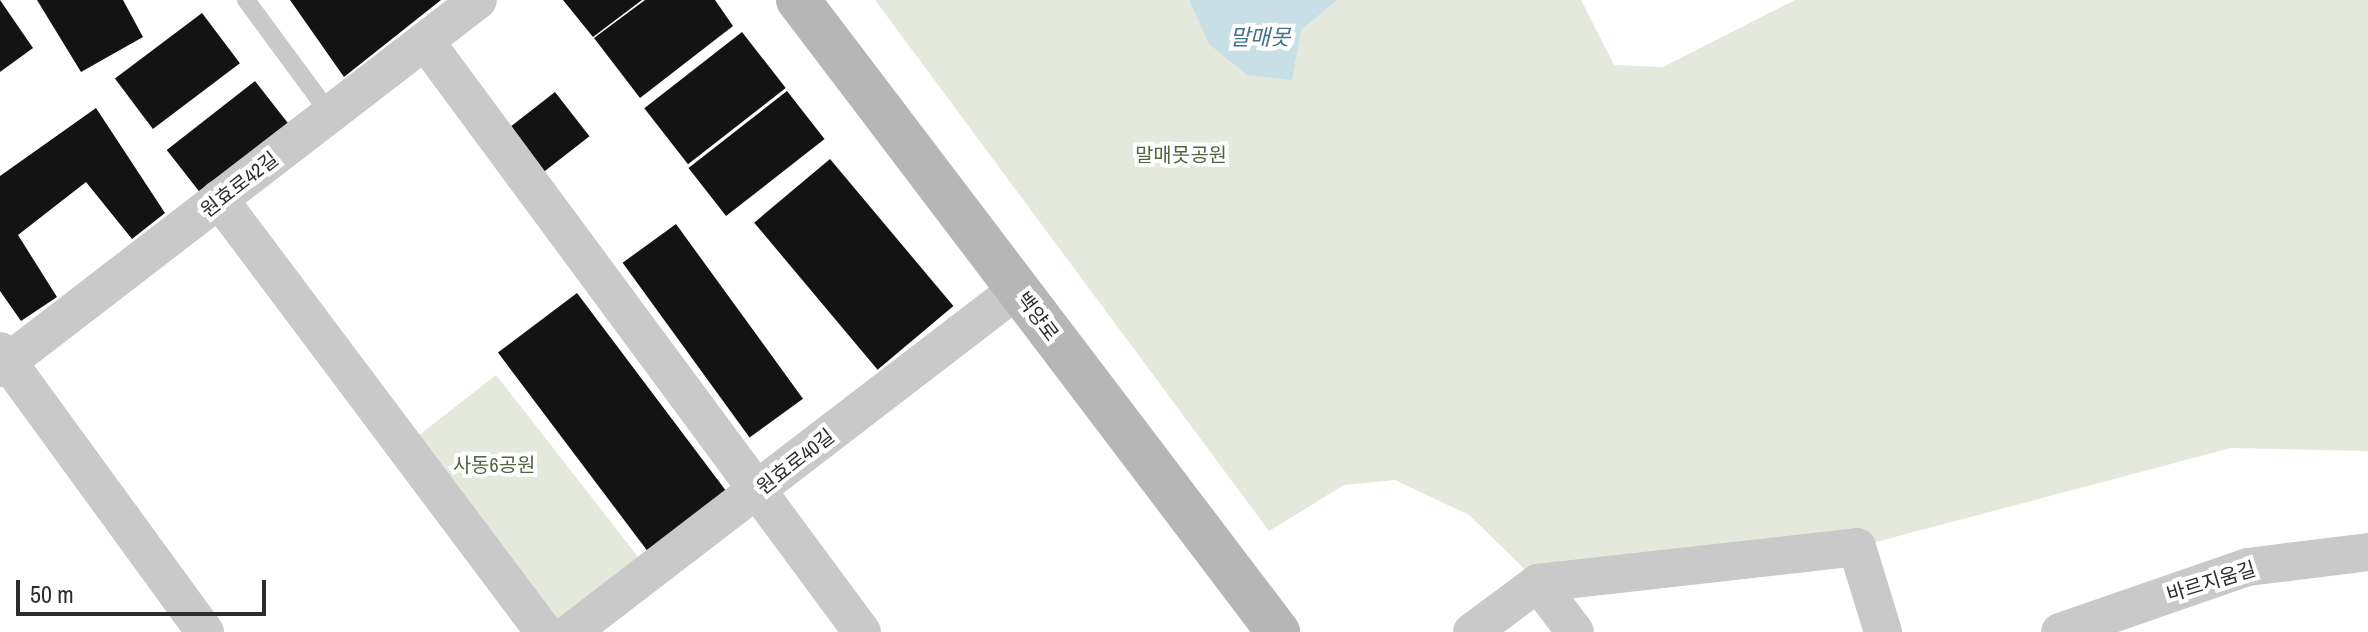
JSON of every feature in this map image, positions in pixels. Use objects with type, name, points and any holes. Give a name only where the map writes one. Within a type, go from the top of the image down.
[{"type":"street","name":"원효로42길","points":[[3,360],[478,0]]},
{"type":"street","name":"백양로","points":[[798,0],[1278,632]]},
{"type":"street","points":[[425,41],[862,632]]},
{"type":"street","points":[[219,199],[544,632]]},
{"type":"street","name":"원효로40길","points":[[571,632],[1018,289]]},
{"type":"street","points":[[3,360],[205,632]]},
{"type":"street","points":[[1472,632],[1538,583],[1857,547],[1883,632]]},
{"type":"street","name":"바르지움길","points":[[2060,632],[2248,567],[2368,552]]},
{"type":"street","points":[[1538,583],[1575,632]]},
{"type":"lane","points":[[246,0],[330,114]]},
{"type":"green space","name":"말매못공원","points":[[875,0],[1581,0],[1614,65],[1663,67],[1795,0],[2368,0],[2368,451],[2231,448],[1857,547],[1538,582],[1469,515],[1395,480],[1344,485],[1269,531]]},
{"type":"green space","name":"사동6공원","points":[[496,375],[644,565],[559,632],[553,632],[407,445]]},
{"type":"water","name":"말매못","points":[[1189,0],[1337,0],[1301,30],[1292,80],[1247,75],[1209,44]]},
{"type":"building","points":[[0,0],[33,48],[0,72]]},
{"type":"building","points":[[37,0],[123,0],[143,37],[81,72]]},
{"type":"building","points":[[290,0],[441,0],[344,77]]},
{"type":"building","points":[[563,0],[642,0],[593,37]]},
{"type":"building","points":[[645,0],[715,0],[733,26],[640,98],[594,38]]},
{"type":"building","points":[[202,13],[240,63],[153,129],[115,79]]},
{"type":"building","points":[[742,32],[786,88],[688,164],[644,108]]},
{"type":"building","points":[[255,81],[293,129],[204,198],[167,150]]},
{"type":"building","points":[[787,91],[825,139],[726,216],[688,168]]},
{"type":"building","points":[[555,92],[589,136],[543,172],[509,128]]},
{"type":"building","points":[[96,108],[165,213],[132,239],[86,182],[18,235],[57,297],[21,321],[0,291],[0,176]]},
{"type":"building","points":[[830,159],[953,306],[878,370],[754,223]]},
{"type":"building","points":[[676,224],[803,399],[750,438],[623,263]]},
{"type":"building","points":[[577,293],[727,493],[648,552],[498,353]]}]
